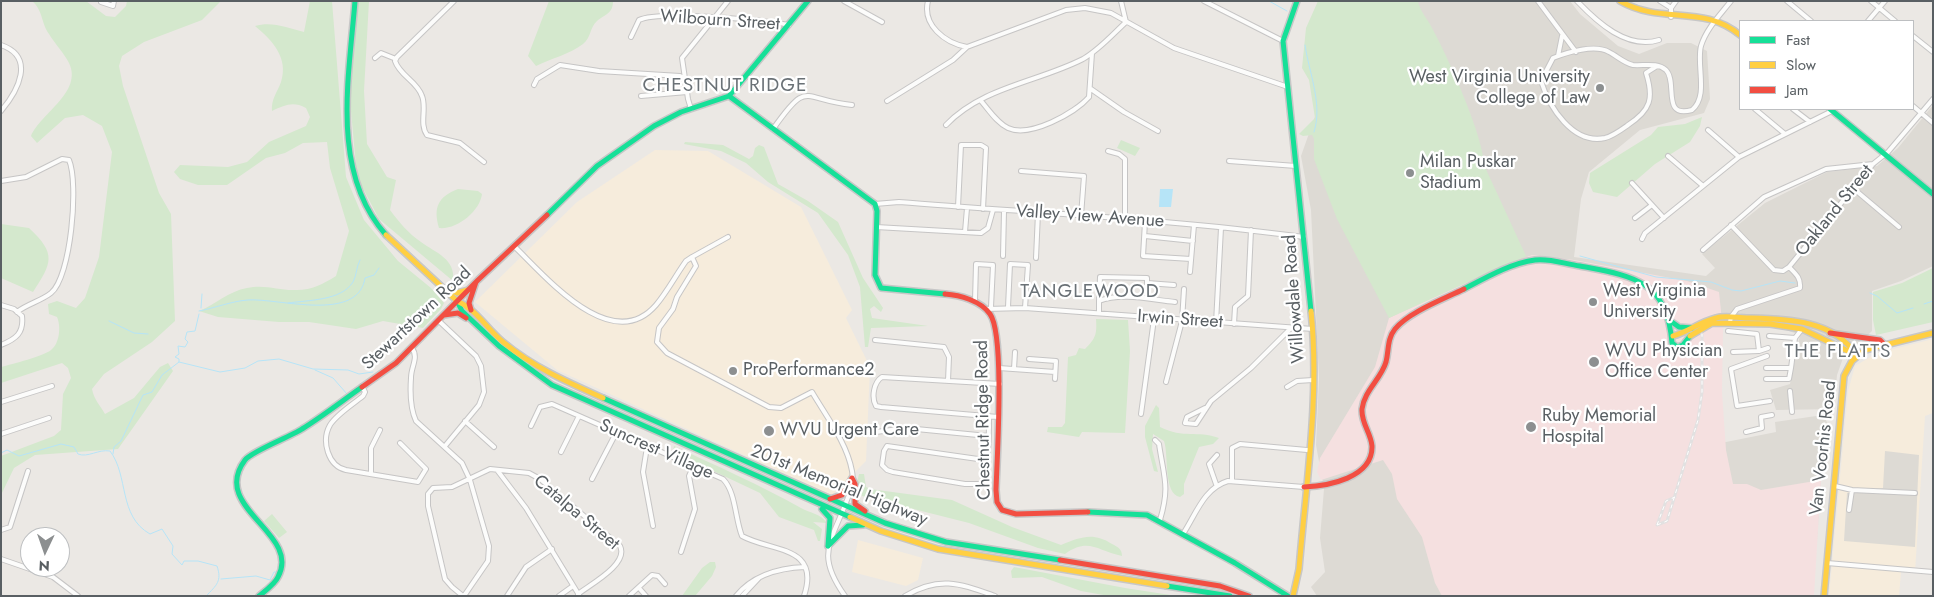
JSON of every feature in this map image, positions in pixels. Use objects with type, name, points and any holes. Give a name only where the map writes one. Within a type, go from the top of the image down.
[{"type":"street","points":[[101,2],[113,6],[114,1]]},
{"type":"street","name":"201st Memorial Highway","points":[[355,1],[347,133],[348,154],[354,184],[366,208],[382,230],[457,301],[476,315],[502,341],[545,372],[828,499],[898,528],[946,542],[1220,586],[1249,596]]},
{"type":"street","points":[[396,59],[454,1]]},
{"type":"street","points":[[691,109],[682,58],[728,1]]},
{"type":"street","points":[[808,1],[790,25],[729,96],[875,204],[875,276],[881,288],[895,291],[942,293],[989,308],[993,264],[976,264],[975,302]]},
{"type":"street","points":[[844,1],[882,22]]},
{"type":"street","points":[[928,1],[926,16],[936,31],[951,42],[967,47]]},
{"type":"street","points":[[1121,1],[1126,22]]},
{"type":"street","points":[[1204,1],[1283,41]]},
{"type":"street","name":"Willowdale Road","points":[[1293,596],[1297,585],[1313,380],[1314,329],[1283,41],[1297,1]]},
{"type":"street","points":[[1538,1],[1562,36],[1576,52]]},
{"type":"street","points":[[1577,1],[1594,18],[1619,35],[1647,42],[1659,40]]},
{"type":"street","points":[[1620,1],[1640,12],[1671,17],[1715,20],[1722,22],[1739,34]]},
{"type":"street","points":[[1660,1],[1671,8]]},
{"type":"street","points":[[1671,17],[1671,8],[1676,1]]},
{"type":"street","points":[[1657,66],[1646,73],[1650,96],[1642,114],[1607,137],[1594,138],[1576,132],[1568,126],[1546,96],[1542,78],[1553,58],[1576,52],[1608,50],[1632,64],[1654,64],[1667,72],[1670,76],[1672,99],[1676,108],[1687,112],[1692,110],[1699,99],[1701,47],[1715,20],[1731,1]]},
{"type":"street","points":[[1787,1],[1810,20]]},
{"type":"street","points":[[1871,1],[1894,20]]},
{"type":"street","points":[[1869,20],[1884,1]]},
{"type":"street","points":[[887,101],[954,60],[967,47],[1074,8],[1098,10],[1126,22],[1174,48],[1288,87]]},
{"type":"street","name":"Wilbourn Street","points":[[631,37],[640,20],[655,16],[714,18],[790,25]]},
{"type":"street","points":[[946,125],[981,100],[1006,87],[1080,60],[1092,53],[1126,22]]},
{"type":"street","points":[[1558,56],[1562,36]]},
{"type":"street","points":[[1914,37],[1933,52]]},
{"type":"street","points":[[1,45],[9,48],[17,56],[22,66],[23,74],[1,111]]},
{"type":"street","points":[[375,58],[381,53],[396,59]]},
{"type":"street","points":[[981,100],[1002,124],[1009,128],[1024,130],[1072,113],[1088,97],[1091,89],[1092,53]]},
{"type":"street","points":[[396,59],[400,72],[422,94],[424,127],[428,135],[460,143],[484,162]]},
{"type":"street","points":[[534,86],[537,79],[560,66],[599,71],[680,76],[685,79]]},
{"type":"street","points":[[1091,89],[1124,112],[1158,131]]},
{"type":"street","points":[[640,96],[687,92]]},
{"type":"street","points":[[773,130],[794,101],[805,95],[852,105]]},
{"type":"street","name":"Stewartstown Road","points":[[259,596],[278,578],[282,568],[282,554],[273,538],[240,497],[237,481],[242,464],[257,451],[291,435],[363,388],[412,348],[476,282],[515,247],[598,166],[654,126],[691,109],[729,96]]},
{"type":"street","name":"Oakland Street","points":[[1730,320],[1737,309],[1800,288],[1801,281],[1789,268],[1873,164],[1933,99]]},
{"type":"street","points":[[1914,107],[1933,122]]},
{"type":"street","points":[[1756,110],[1785,134]]},
{"type":"street","points":[[1794,110],[1810,122]]},
{"type":"street","points":[[1642,239],[1645,233],[1739,157],[1831,110],[1933,194]]},
{"type":"street","points":[[1708,130],[1739,157]]},
{"type":"street","points":[[958,207],[961,145],[978,144],[986,148],[983,209]]},
{"type":"street","points":[[1108,151],[1119,154],[1126,159],[1125,219]]},
{"type":"street","points":[[1668,156],[1702,185]]},
{"type":"street","points":[[1,180],[26,177],[62,159],[69,160],[72,166],[75,196],[64,264],[58,284],[51,294],[17,312]]},
{"type":"street","points":[[1229,161],[1296,166]]},
{"type":"street","points":[[1703,250],[1764,197],[1802,178],[1826,169],[1873,164]]},
{"type":"street","points":[[1021,170],[1082,174],[1084,176],[1081,216]]},
{"type":"street","points":[[1632,183],[1664,218]]},
{"type":"street","points":[[1854,189],[1899,227]]},
{"type":"street","name":"Valley View Avenue","points":[[875,204],[887,202],[1125,219],[1251,230],[1304,237]]},
{"type":"street","points":[[1635,218],[1652,205]]},
{"type":"street","points":[[965,232],[968,208]]},
{"type":"street","points":[[876,227],[965,232],[985,231],[993,210]]},
{"type":"street","points":[[1003,256],[1004,211]]},
{"type":"street","points":[[1036,258],[1038,213]]},
{"type":"street","points":[[1145,222],[1143,256],[1191,260]]},
{"type":"street","points":[[1190,272],[1194,225]]},
{"type":"street","points":[[1731,225],[1774,270],[1783,271],[1789,268]]},
{"type":"street","points":[[1216,323],[1221,228]]},
{"type":"street","points":[[1234,324],[1235,307],[1248,296],[1251,230]]},
{"type":"street","points":[[515,247],[583,309],[607,321],[621,322],[640,317],[656,306],[686,261],[728,236]]},
{"type":"street","points":[[1145,236],[1193,241]]},
{"type":"street","points":[[692,257],[696,266],[677,297],[673,309],[659,328],[658,342],[661,348],[769,407],[781,408],[812,392],[847,454],[855,484],[855,504],[858,508],[898,528]]},
{"type":"street","points":[[1184,534],[1208,491],[1216,484],[1232,481],[1304,487],[1320,485],[1356,473],[1367,466],[1372,458],[1372,443],[1362,419],[1362,406],[1383,370],[1389,339],[1396,328],[1412,316],[1510,269],[1529,261],[1542,260],[1629,275],[1645,283],[1656,294],[1669,320],[1673,336],[1672,343],[1676,347],[1683,346],[1682,336],[1669,320]]},
{"type":"street","points":[[1008,307],[1010,264],[1028,265],[1026,308]]},
{"type":"street","points":[[1098,313],[1100,277],[1147,278],[1147,283],[1174,285]]},
{"type":"street","points":[[476,282],[469,302],[476,315]]},
{"type":"street","points":[[440,285],[457,293],[468,290]]},
{"type":"street","points":[[1166,382],[1182,321],[1184,289]]},
{"type":"street","points":[[1100,301],[1120,297],[1175,302]]},
{"type":"street","name":"201st Memorial Highway","points":[[457,301],[462,311],[471,321],[509,355],[552,385],[867,525],[938,549],[1230,596]]},
{"type":"street","points":[[1,304],[22,316],[23,326],[17,338],[1,344]]},
{"type":"street","name":"Irwin Street","points":[[989,308],[1026,308],[1290,329],[1314,329]]},
{"type":"street","name":"Chestnut Ridge Road","points":[[989,308],[994,324],[1000,368],[996,490],[997,502],[1002,510],[1016,514],[1132,512],[1160,520],[1288,596]]},
{"type":"street","points":[[444,315],[458,313],[471,321]]},
{"type":"street","points":[[1682,336],[1714,318],[1802,329],[1856,355]]},
{"type":"street","points":[[1141,414],[1154,319]]},
{"type":"street","points":[[1669,320],[1682,328],[1695,327]]},
{"type":"street","points":[[1673,336],[1692,334],[1712,324],[1730,320],[1801,321],[1830,333],[1850,345],[1856,355]]},
{"type":"street","points":[[439,321],[468,346],[476,356],[480,366],[484,396],[445,446]]},
{"type":"street","points":[[1205,408],[1196,424],[1186,423],[1187,417],[1205,408],[1262,358],[1290,329]]},
{"type":"street","points":[[1766,379],[1790,379],[1795,338],[1802,329]]},
{"type":"street","points":[[1728,331],[1757,334],[1758,351]]},
{"type":"street","points":[[1830,333],[1880,340],[1885,345]]},
{"type":"street","points":[[1856,355],[1865,350],[1933,333]]},
{"type":"street","points":[[1769,336],[1795,338]]},
{"type":"street","points":[[874,340],[944,347],[948,357],[948,381]]},
{"type":"street","points":[[412,348],[416,357],[411,376],[413,414],[416,421],[462,463],[470,480],[489,555],[464,596],[452,588],[445,579],[427,499],[430,490],[433,488],[452,487],[470,480],[490,469],[497,470],[509,483],[579,595]]},
{"type":"street","points":[[1733,352],[1758,351],[1768,348]]},
{"type":"street","points":[[1014,369],[1015,352]]},
{"type":"street","name":"Van Voorhis Road","points":[[1824,596],[1844,376],[1856,355]]},
{"type":"street","points":[[1767,356],[1731,369],[1737,406],[1770,401]]},
{"type":"street","points":[[1029,359],[1056,361],[1055,378]]},
{"type":"street","points":[[1000,368],[1055,372]]},
{"type":"street","points":[[1766,368],[1791,368]]},
{"type":"street","points":[[998,417],[881,407],[876,406],[873,399],[877,381],[882,377],[1000,384]]},
{"type":"street","points":[[1287,387],[1297,381],[1313,380]]},
{"type":"street","points":[[1,402],[52,386]]},
{"type":"street","points":[[363,388],[364,394],[330,426],[327,447],[329,457],[337,467],[418,482],[426,469],[400,443]]},
{"type":"street","points":[[1790,391],[1792,412]]},
{"type":"street","name":"Suncrest Village","points":[[531,426],[540,407],[552,404],[723,479],[729,486],[742,536],[796,554],[805,567]]},
{"type":"street","points":[[1746,432],[1762,428],[1761,417],[1772,415]]},
{"type":"street","points":[[561,452],[579,416]]},
{"type":"street","points":[[986,460],[887,446],[884,451],[882,465],[892,472],[977,485],[983,481],[986,460],[990,417]]},
{"type":"street","points":[[1,434],[49,418]]},
{"type":"street","points":[[465,421],[494,448]]},
{"type":"street","points":[[876,432],[906,428],[988,436]]},
{"type":"street","points":[[371,474],[371,448],[380,430]]},
{"type":"street","points":[[592,479],[616,432]]},
{"type":"street","points":[[1155,440],[1158,444],[1167,488],[1167,498],[1160,520]]},
{"type":"street","points":[[1232,481],[1232,448],[1240,444],[1307,450]]},
{"type":"street","points":[[647,447],[643,472],[653,526]]},
{"type":"street","points":[[1216,484],[1209,464],[1217,455]]},
{"type":"street","points":[[681,552],[694,510],[689,476],[693,467]]},
{"type":"street","name":"Catalpa Street","points":[[497,470],[529,473],[540,479],[620,546],[622,554],[619,563],[579,595]]},
{"type":"street","points":[[1,530],[10,527],[15,518],[28,471]]},
{"type":"street","points":[[828,499],[842,495],[852,478]]},
{"type":"street","points":[[828,546],[851,490],[852,478]]},
{"type":"street","points":[[1835,486],[1852,490],[1900,494],[1915,493]]},
{"type":"street","points":[[1849,510],[1852,490]]},
{"type":"street","points":[[805,499],[826,512],[830,518],[828,569],[845,596]]},
{"type":"street","points":[[828,546],[848,526],[867,525]]},
{"type":"street","points":[[507,596],[526,567],[552,549]]},
{"type":"street","points":[[1,558],[53,577],[78,596]]},
{"type":"street","points":[[1827,563],[1933,572]]},
{"type":"street","points":[[736,596],[745,585],[762,574],[805,567],[806,588],[804,596]]},
{"type":"street","points":[[742,596],[762,574]]},
{"type":"street","points":[[629,596],[652,575],[658,576],[665,584]]},
{"type":"street","points":[[906,596],[928,586],[952,583],[972,586],[995,596]]},
{"type":"street","points":[[559,596],[573,586]]},
{"type":"street","points":[[639,588],[646,596]]},
{"type":"shaded area","name":"West Virginia University","points":[[1327,1],[1570,1],[1580,14],[1618,46],[1639,54],[1667,43],[1691,43],[1707,51],[1710,99],[1704,113],[1640,130],[1589,172],[1581,199],[1574,257],[1706,276],[1715,268],[1702,254],[1765,203],[1827,172],[1877,166],[1898,148],[1933,105],[1933,266],[1901,281],[1872,291],[1872,331],[1843,358],[1837,375],[1834,409],[1776,410],[1770,390],[1790,384],[1800,335],[1739,313],[1669,334],[1687,438],[1726,442],[1776,432],[1775,422],[1823,415],[1829,426],[1827,434],[1816,442],[1818,447],[1817,479],[1821,480],[1817,540],[1810,596],[1317,596],[1311,587],[1325,572],[1320,538],[1324,489],[1316,445],[1319,378],[1311,210],[1301,156],[1324,91]]},
{"type":"shaded area","points":[[655,150],[708,151],[801,207],[852,310],[846,318],[870,367],[866,461],[832,495],[557,370],[475,302],[577,202]]},
{"type":"shaded area","name":"Ruby Memorial Hospital","points":[[1532,255],[1574,260],[1687,281],[1719,292],[1723,330],[1722,392],[1726,450],[1733,484],[1747,484],[1761,490],[1821,480],[1814,596],[1442,596],[1435,583],[1422,537],[1397,499],[1392,474],[1383,460],[1321,480],[1317,472],[1320,458],[1375,367],[1389,318],[1475,278]]},
{"type":"shaded area","points":[[1933,339],[1933,413],[1925,416],[1915,572],[1901,572],[1899,596],[1829,596],[1848,391],[1855,366],[1877,353]]},
{"type":"shaded area","points":[[1885,451],[1919,455],[1915,547],[1844,541],[1847,493],[1883,488]]},
{"type":"shaded area","points":[[858,540],[923,558],[918,580],[906,586],[852,572]]},
{"type":"green space","points":[[32,1],[86,1],[106,16],[115,17],[126,6],[127,1],[221,1],[202,20],[144,42],[122,56],[119,66],[123,86],[159,193],[171,214],[175,321],[152,342],[104,374],[92,389],[105,414],[134,398],[160,367],[168,363],[173,371],[118,449],[35,455],[14,468],[1,495],[1,456],[54,436],[61,430],[63,394],[71,378],[68,368],[62,363],[1,383],[1,367],[42,355],[54,347],[58,339],[59,325],[57,317],[49,314],[48,304],[57,301],[76,308],[85,298],[99,257],[112,152],[102,126],[83,115],[65,118],[37,143],[31,136],[36,127],[66,93],[72,74],[69,63],[46,30],[38,8]]},
{"type":"green space","points":[[310,1],[332,1],[346,177],[364,220],[398,261],[431,288],[444,303],[441,309],[423,328],[383,321],[356,329],[309,322],[279,322],[218,317],[199,311],[240,290],[260,287],[302,290],[327,282],[336,276],[349,231],[330,168],[327,142],[303,143],[285,153],[266,158],[227,185],[198,185],[180,179],[174,172],[180,165],[228,167],[247,162],[269,142],[306,126],[310,117],[306,108],[289,105],[272,111],[273,99],[281,82],[283,65],[281,57],[273,44],[255,26],[268,24],[304,32]]},
{"type":"green space","points":[[357,1],[369,1],[364,91],[367,144],[387,177],[396,180],[390,210],[412,235],[444,257],[451,267],[453,281],[379,219],[357,177],[350,100]]},
{"type":"green space","points":[[549,1],[613,1],[613,5],[608,13],[595,23],[588,39],[578,48],[536,66],[528,56]]},
{"type":"green space","points":[[1318,1],[1418,1],[1420,9],[1439,40],[1472,116],[1484,165],[1526,256],[1389,318],[1337,219],[1314,159],[1314,139],[1312,135],[1303,136],[1299,134],[1315,118],[1309,80],[1302,68],[1306,28]]},
{"type":"green space","points":[[1702,117],[1700,126],[1690,142],[1655,164],[1617,197],[1593,192],[1589,183],[1590,173],[1651,135],[1658,127],[1685,124]]},
{"type":"green space","points":[[1121,140],[1140,148],[1135,156],[1117,148]]},
{"type":"green space","points":[[685,142],[723,145],[749,159],[753,156],[755,148],[759,145],[764,147],[778,184],[808,201],[838,222],[863,278],[883,308],[881,312],[874,306],[870,309],[872,318],[928,326],[871,328],[868,347],[865,347],[860,287],[848,255],[818,213],[768,182],[746,163],[721,151],[684,144]]},
{"type":"green space","points":[[458,189],[478,191],[482,194],[477,207],[460,223],[446,228],[439,228],[437,209],[439,204],[442,199]]},
{"type":"green space","points":[[1,224],[29,228],[48,252],[47,266],[33,292],[1,278]]},
{"type":"green space","points":[[1933,268],[1933,322],[1876,335],[1873,320],[1873,292],[1902,283]]},
{"type":"green space","points":[[1096,319],[1128,320],[1130,351],[1125,433],[1082,432],[1079,437],[1047,432],[1048,427],[1062,427],[1065,423],[1068,357],[1076,355],[1079,348],[1085,349],[1092,342],[1096,332]]},
{"type":"green space","points":[[1156,405],[1159,408],[1160,427],[1176,433],[1219,438],[1213,444],[1199,447],[1184,484],[1184,494],[1180,497],[1171,489],[1169,482],[1164,441],[1153,434],[1152,449],[1158,472],[1154,471],[1145,437],[1145,426]]},
{"type":"green space","points":[[674,446],[822,518],[827,523],[813,522],[822,529],[820,541],[818,541],[814,530],[779,517],[760,493],[673,452]]},
{"type":"green space","points":[[859,474],[864,474],[866,487],[870,489],[952,500],[1012,527],[1061,545],[1081,538],[1099,538],[1118,547],[1122,556],[1087,546],[1081,546],[1065,554],[1038,548],[969,523],[862,496],[857,483]]},
{"type":"green space","points":[[272,514],[287,532],[279,538],[264,521]]},
{"type":"green space","points":[[710,562],[715,562],[716,567],[712,576],[695,596],[682,596],[702,568]]},
{"type":"green space","points":[[1014,567],[1177,596],[1109,596],[1081,591],[1042,577],[1012,578],[1011,571]]},
{"type":"water","points":[[1160,189],[1173,189],[1171,207],[1159,207]]},
{"type":"waterway","points":[[1269,1],[1287,11]]},
{"type":"waterway","points":[[1305,45],[1316,100],[1317,111],[1314,132]]},
{"type":"waterway","points":[[1580,256],[1656,277],[1711,282],[1732,290],[1741,291],[1780,281],[1795,283]]},
{"type":"waterway","points":[[288,303],[324,298],[341,293],[353,282],[360,260]]},
{"type":"waterway","points":[[199,311],[248,300],[316,305],[333,304],[348,300],[359,292],[365,278],[374,275],[379,268]]},
{"type":"waterway","points":[[1870,293],[1877,296],[1897,313],[1913,308]]},
{"type":"waterway","points":[[201,308],[202,294]]},
{"type":"waterway","points":[[1924,304],[1933,301]]},
{"type":"waterway","points":[[113,454],[114,447],[121,441],[143,395],[152,392],[162,375],[179,362],[179,359],[175,357],[179,354],[178,346],[185,347],[188,342],[185,339],[187,332],[195,331],[199,314]]},
{"type":"waterway","points":[[109,321],[134,333],[148,334]]},
{"type":"waterway","points":[[179,362],[220,372],[245,368],[258,361],[279,359],[313,369],[348,370],[359,374],[373,372]]},
{"type":"waterway","points":[[315,370],[333,378],[347,394]]},
{"type":"waterway","points":[[1,453],[7,450],[19,456],[61,444],[74,447],[78,454],[82,455],[110,451],[120,472],[128,506],[140,526],[150,534],[162,529],[173,546],[172,554],[182,565],[184,561],[198,561],[217,566],[219,579],[206,596]]},
{"type":"waterway","points":[[221,579],[256,576],[270,580],[274,572],[277,572]]},
{"type":"railway","points":[[1657,525],[1667,521],[1698,420],[1702,392],[1702,334]]},
{"type":"railway","points":[[1657,525],[1666,501],[1675,497]]},
{"type":"traffic: fast","points":[[355,1],[347,92],[350,154],[357,183],[368,210],[386,235]]},
{"type":"traffic: fast","points":[[547,215],[597,166],[654,126],[681,112],[729,96],[808,1]]},
{"type":"traffic: fast","points":[[1297,1],[1283,41],[1311,311]]},
{"type":"traffic: fast","points":[[729,96],[875,204],[877,211],[875,275],[881,288],[945,294]]},
{"type":"traffic: fast","points":[[1831,110],[1933,194]]},
{"type":"traffic: fast","points":[[1464,289],[1508,268],[1535,260],[1552,260],[1616,273],[1631,278],[1655,294],[1663,306],[1669,322],[1672,343],[1677,347],[1683,345],[1690,336]]},
{"type":"traffic: fast","points":[[457,301],[462,311],[499,346],[552,385],[850,517]]},
{"type":"traffic: fast","points":[[1669,320],[1679,327],[1692,328]]},
{"type":"traffic: fast","points":[[259,596],[277,580],[282,561],[278,547],[269,533],[246,507],[238,492],[237,477],[245,460],[255,452],[302,429],[362,387]]},
{"type":"traffic: fast","points":[[603,398],[885,523],[946,542],[1060,560]]},
{"type":"traffic: fast","points":[[822,509],[830,518],[828,546]]},
{"type":"traffic: fast","points":[[1088,512],[1147,515],[1235,563],[1288,596]]},
{"type":"traffic: fast","points":[[828,546],[848,526],[863,525]]},
{"type":"traffic: fast","points":[[1167,586],[1230,596]]},
{"type":"traffic: slow","points":[[1620,1],[1651,12],[1712,20],[1739,34]]},
{"type":"traffic: slow","points":[[386,235],[457,301],[476,314],[497,337],[514,351],[551,373],[603,398]]},
{"type":"traffic: slow","points":[[447,288],[457,293],[468,290]]},
{"type":"traffic: slow","points":[[1293,596],[1299,569],[1311,440],[1314,375],[1311,311]]},
{"type":"traffic: slow","points":[[1673,336],[1720,317],[1777,319],[1807,323],[1822,328],[1835,334],[1847,343],[1856,355]]},
{"type":"traffic: slow","points":[[1690,336],[1712,323],[1770,324],[1802,329],[1856,355]]},
{"type":"traffic: slow","points":[[1824,596],[1844,376],[1852,361],[1865,350],[1933,333]]},
{"type":"traffic: slow","points":[[850,517],[881,531],[938,549],[1167,586]]},
{"type":"traffic: jam","points":[[362,387],[396,363],[478,280],[547,215]]},
{"type":"traffic: jam","points":[[471,310],[469,303],[476,282]]},
{"type":"traffic: jam","points":[[1304,487],[1336,482],[1357,473],[1365,466],[1370,457],[1372,446],[1363,419],[1363,403],[1384,368],[1392,333],[1409,317],[1464,289]]},
{"type":"traffic: jam","points":[[945,294],[963,297],[976,302],[990,314],[995,326],[999,370],[996,490],[997,502],[1002,510],[1016,514],[1088,512]]},
{"type":"traffic: jam","points":[[444,315],[458,313],[466,318]]},
{"type":"traffic: jam","points":[[1830,333],[1880,340],[1885,345]]},
{"type":"traffic: jam","points":[[830,499],[842,495],[852,478],[855,484],[855,504],[865,511]]},
{"type":"traffic: jam","points":[[1060,560],[1220,586],[1249,596]]},
{"type":"place","name":"West Virginia University College of Law","points":[[1600,88]]},
{"type":"place","name":"Milan Puskar Stadium","points":[[1410,173]]},
{"type":"place","name":"West Virginia University","points":[[1593,302]]},
{"type":"place","name":"WVU Physician Office Center","points":[[1594,362]]},
{"type":"place","name":"ProPerformance2","points":[[733,371]]},
{"type":"place","name":"Ruby Memorial Hospital","points":[[1531,427]]},
{"type":"place","name":"WVU Urgent Care","points":[[769,431]]},
{"type":"district","name":"CHESTNUT RIDGE","points":[[725,86]]},
{"type":"district","name":"TANGLEWOOD","points":[[1090,292]]},
{"type":"district","name":"THE FLATTS","points":[[1838,352]]}]
